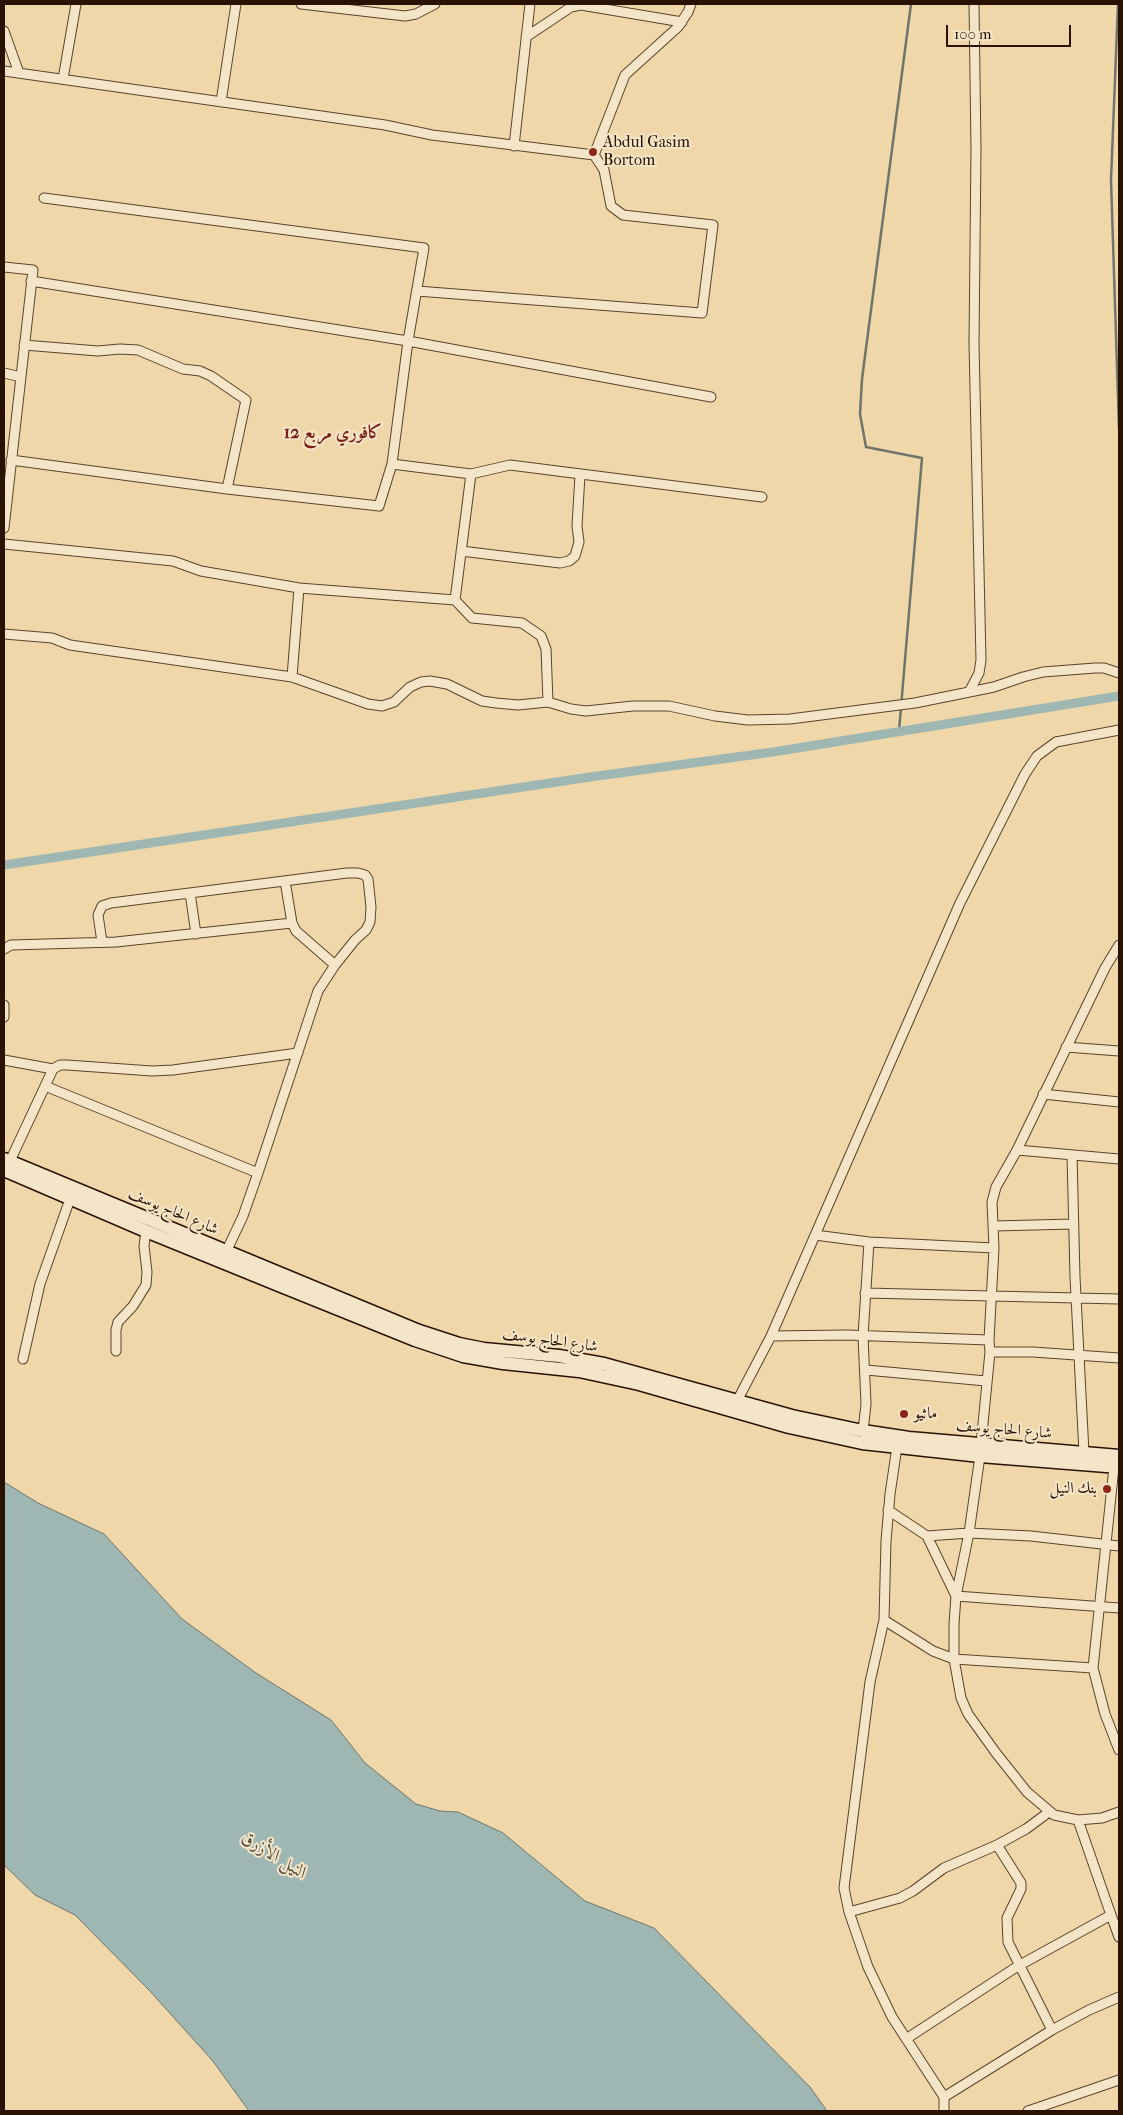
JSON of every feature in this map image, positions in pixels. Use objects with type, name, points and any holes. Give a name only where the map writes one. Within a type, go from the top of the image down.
[{"type":"main road","name":"شارع الحاج يوسف","points":[[6,1163],[70,1199],[146,1232],[415,1340],[462,1356],[579,1371],[638,1384],[815,1433],[898,1447],[1084,1453],[1118,1463]]},
{"type":"main road","name":"شارع الحاج يوسف","points":[[6,1163],[440,1339],[484,1349],[559,1356],[604,1364],[819,1422],[863,1432],[980,1450],[1118,1463]]},
{"type":"street","points":[[63,79],[76,4]]},
{"type":"street","points":[[221,102],[236,4]]},
{"type":"street","points":[[301,4],[405,16],[416,14],[435,4]]},
{"type":"street","points":[[514,146],[530,4]]},
{"type":"street","points":[[594,155],[621,81],[625,75],[682,22],[691,4]]},
{"type":"street","points":[[969,692],[979,672],[981,660],[974,344],[976,149],[974,4]]},
{"type":"street","points":[[526,37],[571,8],[581,5],[682,22]]},
{"type":"street","points":[[4,31],[19,73]]},
{"type":"street","points":[[4,71],[385,125],[432,135],[594,155],[604,170],[612,206],[623,215],[713,225],[702,314],[416,291]]},
{"type":"street","points":[[11,460],[227,489],[379,506],[392,464],[408,341],[424,248],[44,198]]},
{"type":"street","points":[[4,267],[33,270],[4,528]]},
{"type":"street","points":[[32,281],[408,341],[711,397]]},
{"type":"street","points":[[24,345],[98,351],[138,350],[183,369],[200,371],[246,400],[227,489]]},
{"type":"street","points":[[4,373],[21,377]]},
{"type":"street","points":[[392,464],[471,474],[510,465],[762,497]]},
{"type":"street","points":[[455,600],[471,474]]},
{"type":"street","points":[[461,551],[560,563],[569,561],[576,556],[579,542],[580,475]]},
{"type":"street","points":[[4,544],[173,561],[202,571],[299,588],[455,600],[472,618],[522,623],[541,636],[546,649],[548,702]]},
{"type":"street","points":[[292,677],[299,588]]},
{"type":"street","points":[[4,634],[52,638],[70,645],[292,677],[368,704],[382,706],[394,702],[410,687],[421,682],[430,681],[447,684],[482,701],[496,704],[518,705],[548,702],[571,709],[586,711],[633,706],[670,706],[715,716],[766,720],[790,719],[900,705],[969,692],[1043,672],[1104,668],[1119,673]]},
{"type":"street","points":[[737,1400],[771,1336],[960,903],[1026,774],[1037,756],[1056,742],[1119,730]]},
{"type":"street","points":[[102,942],[98,915],[102,906],[111,903],[347,873],[358,873],[365,875],[368,879],[372,907],[370,922],[366,930],[355,940],[335,965],[318,992],[243,1216],[226,1252]]},
{"type":"street","points":[[285,881],[292,923],[296,931],[335,965]]},
{"type":"street","points":[[190,893],[196,934]]},
{"type":"street","points":[[4,949],[11,945],[102,942],[292,923]]},
{"type":"street","points":[[1119,944],[1105,968],[1017,1150],[996,1187],[992,1202],[994,1248],[988,1340],[990,1352],[980,1450],[969,1532],[956,1596],[954,1624],[954,1659],[958,1687],[968,1714],[1027,1792],[1049,1812],[1060,1817],[1078,1820],[1102,1818],[1119,1812]]},
{"type":"street","points":[[4,1006],[4,1017]]},
{"type":"street","points":[[1066,1047],[1119,1051]]},
{"type":"street","points":[[6,1163],[53,1069],[60,1065],[132,1070],[173,1070],[298,1054]]},
{"type":"street","points":[[4,1060],[53,1069]]},
{"type":"street","points":[[45,1086],[258,1173]]},
{"type":"street","points":[[1043,1094],[1119,1102]]},
{"type":"street","points":[[1017,1150],[1119,1159]]},
{"type":"street","points":[[1072,1155],[1073,1224],[1084,1453]]},
{"type":"street","points":[[23,1359],[40,1284],[70,1199]]},
{"type":"street","points":[[994,1226],[1073,1224]]},
{"type":"street","points":[[116,1351],[118,1322],[132,1306],[146,1285],[147,1272],[144,1246],[146,1232]]},
{"type":"street","points":[[814,1235],[870,1242],[994,1248]]},
{"type":"street","points":[[863,1432],[866,1404],[866,1370],[863,1336],[870,1242]]},
{"type":"street","points":[[865,1293],[1119,1299]]},
{"type":"street","points":[[771,1336],[863,1336],[988,1340]]},
{"type":"street","points":[[990,1352],[1080,1354],[1119,1358]]},
{"type":"street","points":[[866,1370],[986,1381]]},
{"type":"street","points":[[898,1447],[888,1510],[884,1620],[870,1682],[844,1888],[849,1912],[868,1967],[892,2017],[944,2097],[944,2111]]},
{"type":"street","points":[[1118,1463],[1093,1668],[1100,1697],[1118,1746]]},
{"type":"street","points":[[888,1510],[927,1536],[956,1596]]},
{"type":"street","points":[[927,1536],[969,1532],[1031,1536],[1119,1546]]},
{"type":"street","points":[[956,1596],[1119,1608]]},
{"type":"street","points":[[884,1620],[933,1651],[954,1659],[1093,1668]]},
{"type":"street","points":[[849,1912],[900,1898],[913,1891],[944,1868],[997,1845],[1026,1829],[1049,1812]]},
{"type":"street","points":[[1078,1820],[1119,1938]]},
{"type":"street","points":[[997,1845],[1021,1883],[1020,1894],[1007,1918],[1006,1932],[1008,1942],[1018,1966],[1052,2030]]},
{"type":"street","points":[[906,2039],[1018,1966],[1111,1914]]},
{"type":"street","points":[[944,2097],[1052,2030],[1089,2010],[1119,1997]]},
{"type":"street","points":[[1028,2111],[1119,2080]]},
{"type":"water","name":"النيل الأزرق","points":[[4,1482],[38,1503],[104,1534],[182,1619],[256,1673],[331,1720],[365,1763],[416,1804],[440,1811],[458,1812],[503,1833],[585,1901],[654,1928],[810,2087],[827,2111],[249,2111],[212,2060],[148,1989],[75,1915],[35,1895],[4,1865]]},
{"type":"waterway","points":[[899,731],[922,458],[866,447],[860,414],[862,379],[911,4]]},
{"type":"waterway","points":[[1118,4],[1111,180],[1119,429]]},
{"type":"waterway","points":[[4,865],[590,777],[773,752],[1119,696]]},
{"type":"place","name":"Abdul Gasim Bortom","points":[[593,152]]},
{"type":"place","name":"ماثيو","points":[[904,1414]]},
{"type":"place","name":"بنك النيل","points":[[1107,1489]]},
{"type":"district","name":"كافوري مربع 12","points":[[333,434]]}]
